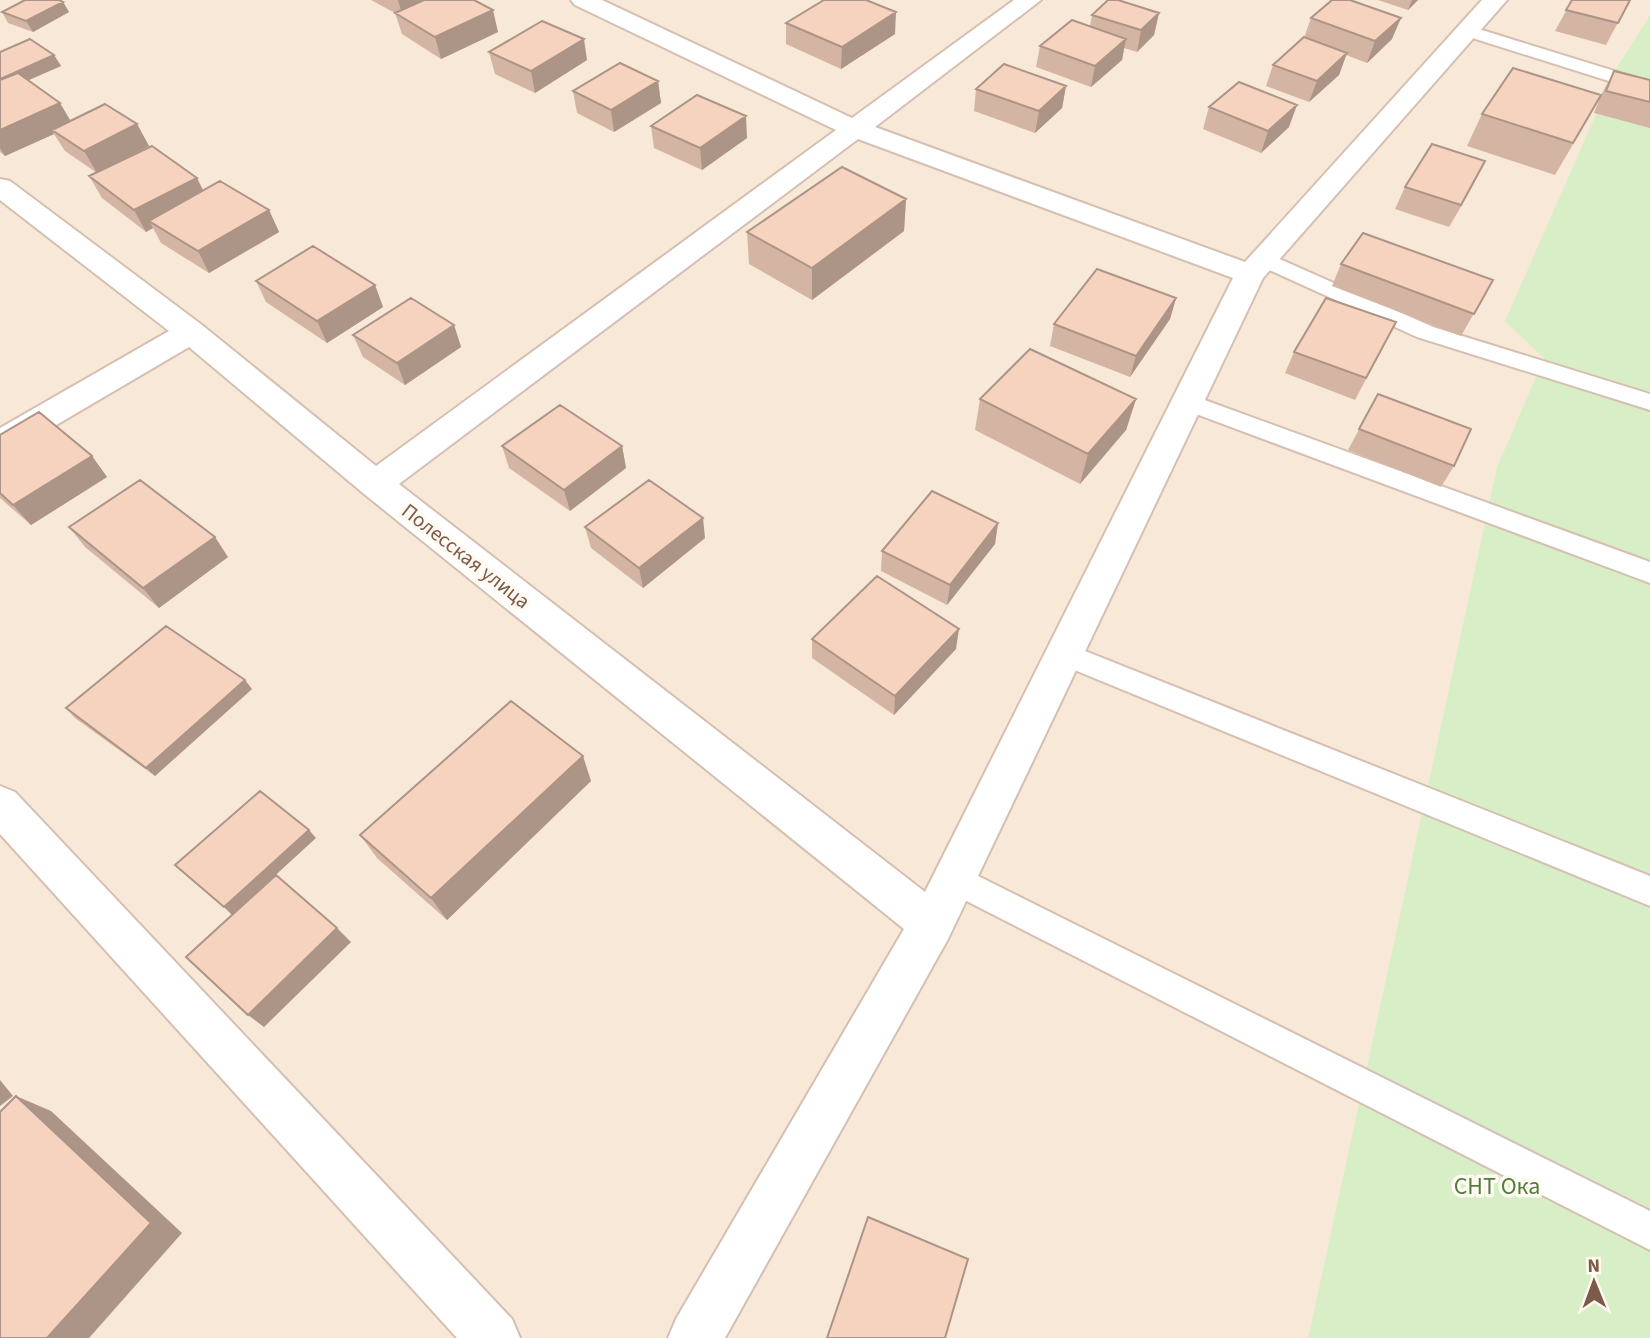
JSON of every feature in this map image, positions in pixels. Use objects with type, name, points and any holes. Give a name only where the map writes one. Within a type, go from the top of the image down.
[{"type":"street","points":[[583,0],[855,129],[1257,266]]},
{"type":"street","points":[[375,484],[1029,0]]},
{"type":"street","points":[[705,1334],[932,924],[1257,266],[1495,0]]},
{"type":"street","name":"Полесская улица","points":[[0,187],[191,332],[375,484],[932,924]]},
{"type":"street","points":[[0,443],[191,332]]},
{"type":"street","points":[[0,805],[493,1338]]},
{"type":"lane","points":[[1469,31],[1650,88]]},
{"type":"lane","points":[[1257,266],[1425,332],[1650,402]]},
{"type":"lane","points":[[1188,402],[1650,573]]},
{"type":"lane","points":[[1065,654],[1650,891]]},
{"type":"lane","points":[[954,879],[1650,1231]]},
{"type":"shaded area","points":[[0,0],[1650,0],[1650,15],[1617,67],[1544,358],[1497,467],[1308,1338],[0,1338]]},
{"type":"green space","name":"СНТ Ока","points":[[1650,15],[1650,1338],[1308,1338],[1497,467],[1544,358],[1505,321],[1617,67]]},
{"type":"building","points":[[25,0],[63,2],[26,21],[2,12]]},
{"type":"building","points":[[424,0],[474,0],[493,10],[435,37],[395,13]]},
{"type":"building","points":[[824,0],[866,0],[896,12],[842,47],[786,23]]},
{"type":"building","points":[[1108,0],[1118,0],[1159,13],[1141,30],[1092,15]]},
{"type":"building","points":[[1332,0],[1350,0],[1401,18],[1375,41],[1311,18]]},
{"type":"building","points":[[1572,0],[1630,0],[1618,23],[1566,10]]},
{"type":"building","points":[[1072,20],[1126,39],[1095,66],[1040,46]]},
{"type":"building","points":[[542,21],[584,39],[531,71],[489,52]]},
{"type":"building","points":[[1304,37],[1347,53],[1317,81],[1273,65]]},
{"type":"building","points":[[30,39],[54,55],[0,79],[0,52]]},
{"type":"building","points":[[620,63],[658,81],[611,110],[573,91]]},
{"type":"building","points":[[1004,64],[1066,86],[1039,111],[976,89]]},
{"type":"building","points":[[1513,68],[1601,95],[1573,143],[1482,114]]},
{"type":"building","points":[[1614,71],[1650,80],[1650,102],[1606,91]]},
{"type":"building","points":[[18,73],[60,103],[0,130],[0,80]]},
{"type":"building","points":[[1239,82],[1297,105],[1268,131],[1209,107]]},
{"type":"building","points":[[697,95],[746,116],[700,148],[651,126]]},
{"type":"building","points":[[105,104],[137,124],[84,151],[52,130]]},
{"type":"building","points":[[1432,144],[1485,161],[1461,205],[1405,187]]},
{"type":"building","points":[[152,146],[197,178],[134,210],[89,176]]},
{"type":"building","points":[[842,167],[906,199],[812,268],[747,232]]},
{"type":"building","points":[[220,181],[269,210],[198,251],[149,221]]},
{"type":"building","points":[[1363,233],[1493,280],[1474,314],[1341,264]]},
{"type":"building","points":[[313,246],[375,285],[317,321],[256,281]]},
{"type":"building","points":[[1097,269],[1176,298],[1136,356],[1054,324]]},
{"type":"building","points":[[411,298],[454,325],[397,363],[353,335]]},
{"type":"building","points":[[1326,298],[1396,322],[1366,378],[1294,352]]},
{"type":"building","points":[[1030,349],[1136,399],[1088,454],[980,399]]},
{"type":"building","points":[[1378,394],[1471,429],[1454,466],[1359,429]]},
{"type":"building","points":[[560,405],[622,446],[564,490],[502,446]]},
{"type":"building","points":[[39,412],[92,456],[13,505],[0,493],[0,435]]},
{"type":"building","points":[[140,480],[215,537],[143,588],[69,527]]},
{"type":"building","points":[[649,480],[703,518],[639,568],[585,527]]},
{"type":"building","points":[[932,491],[998,523],[950,585],[882,551]]},
{"type":"building","points":[[877,576],[959,629],[895,696],[812,639]]},
{"type":"building","points":[[166,626],[245,680],[146,768],[66,708]]},
{"type":"building","points":[[511,701],[583,756],[431,898],[360,835]]},
{"type":"building","points":[[260,791],[309,830],[224,907],[175,865]]},
{"type":"building","points":[[276,875],[337,928],[248,1015],[186,957]]},
{"type":"building","points":[[16,1096],[151,1223],[47,1338],[0,1338],[0,1112]]},
{"type":"building","points":[[868,1217],[968,1259],[945,1338],[827,1338]]}]
